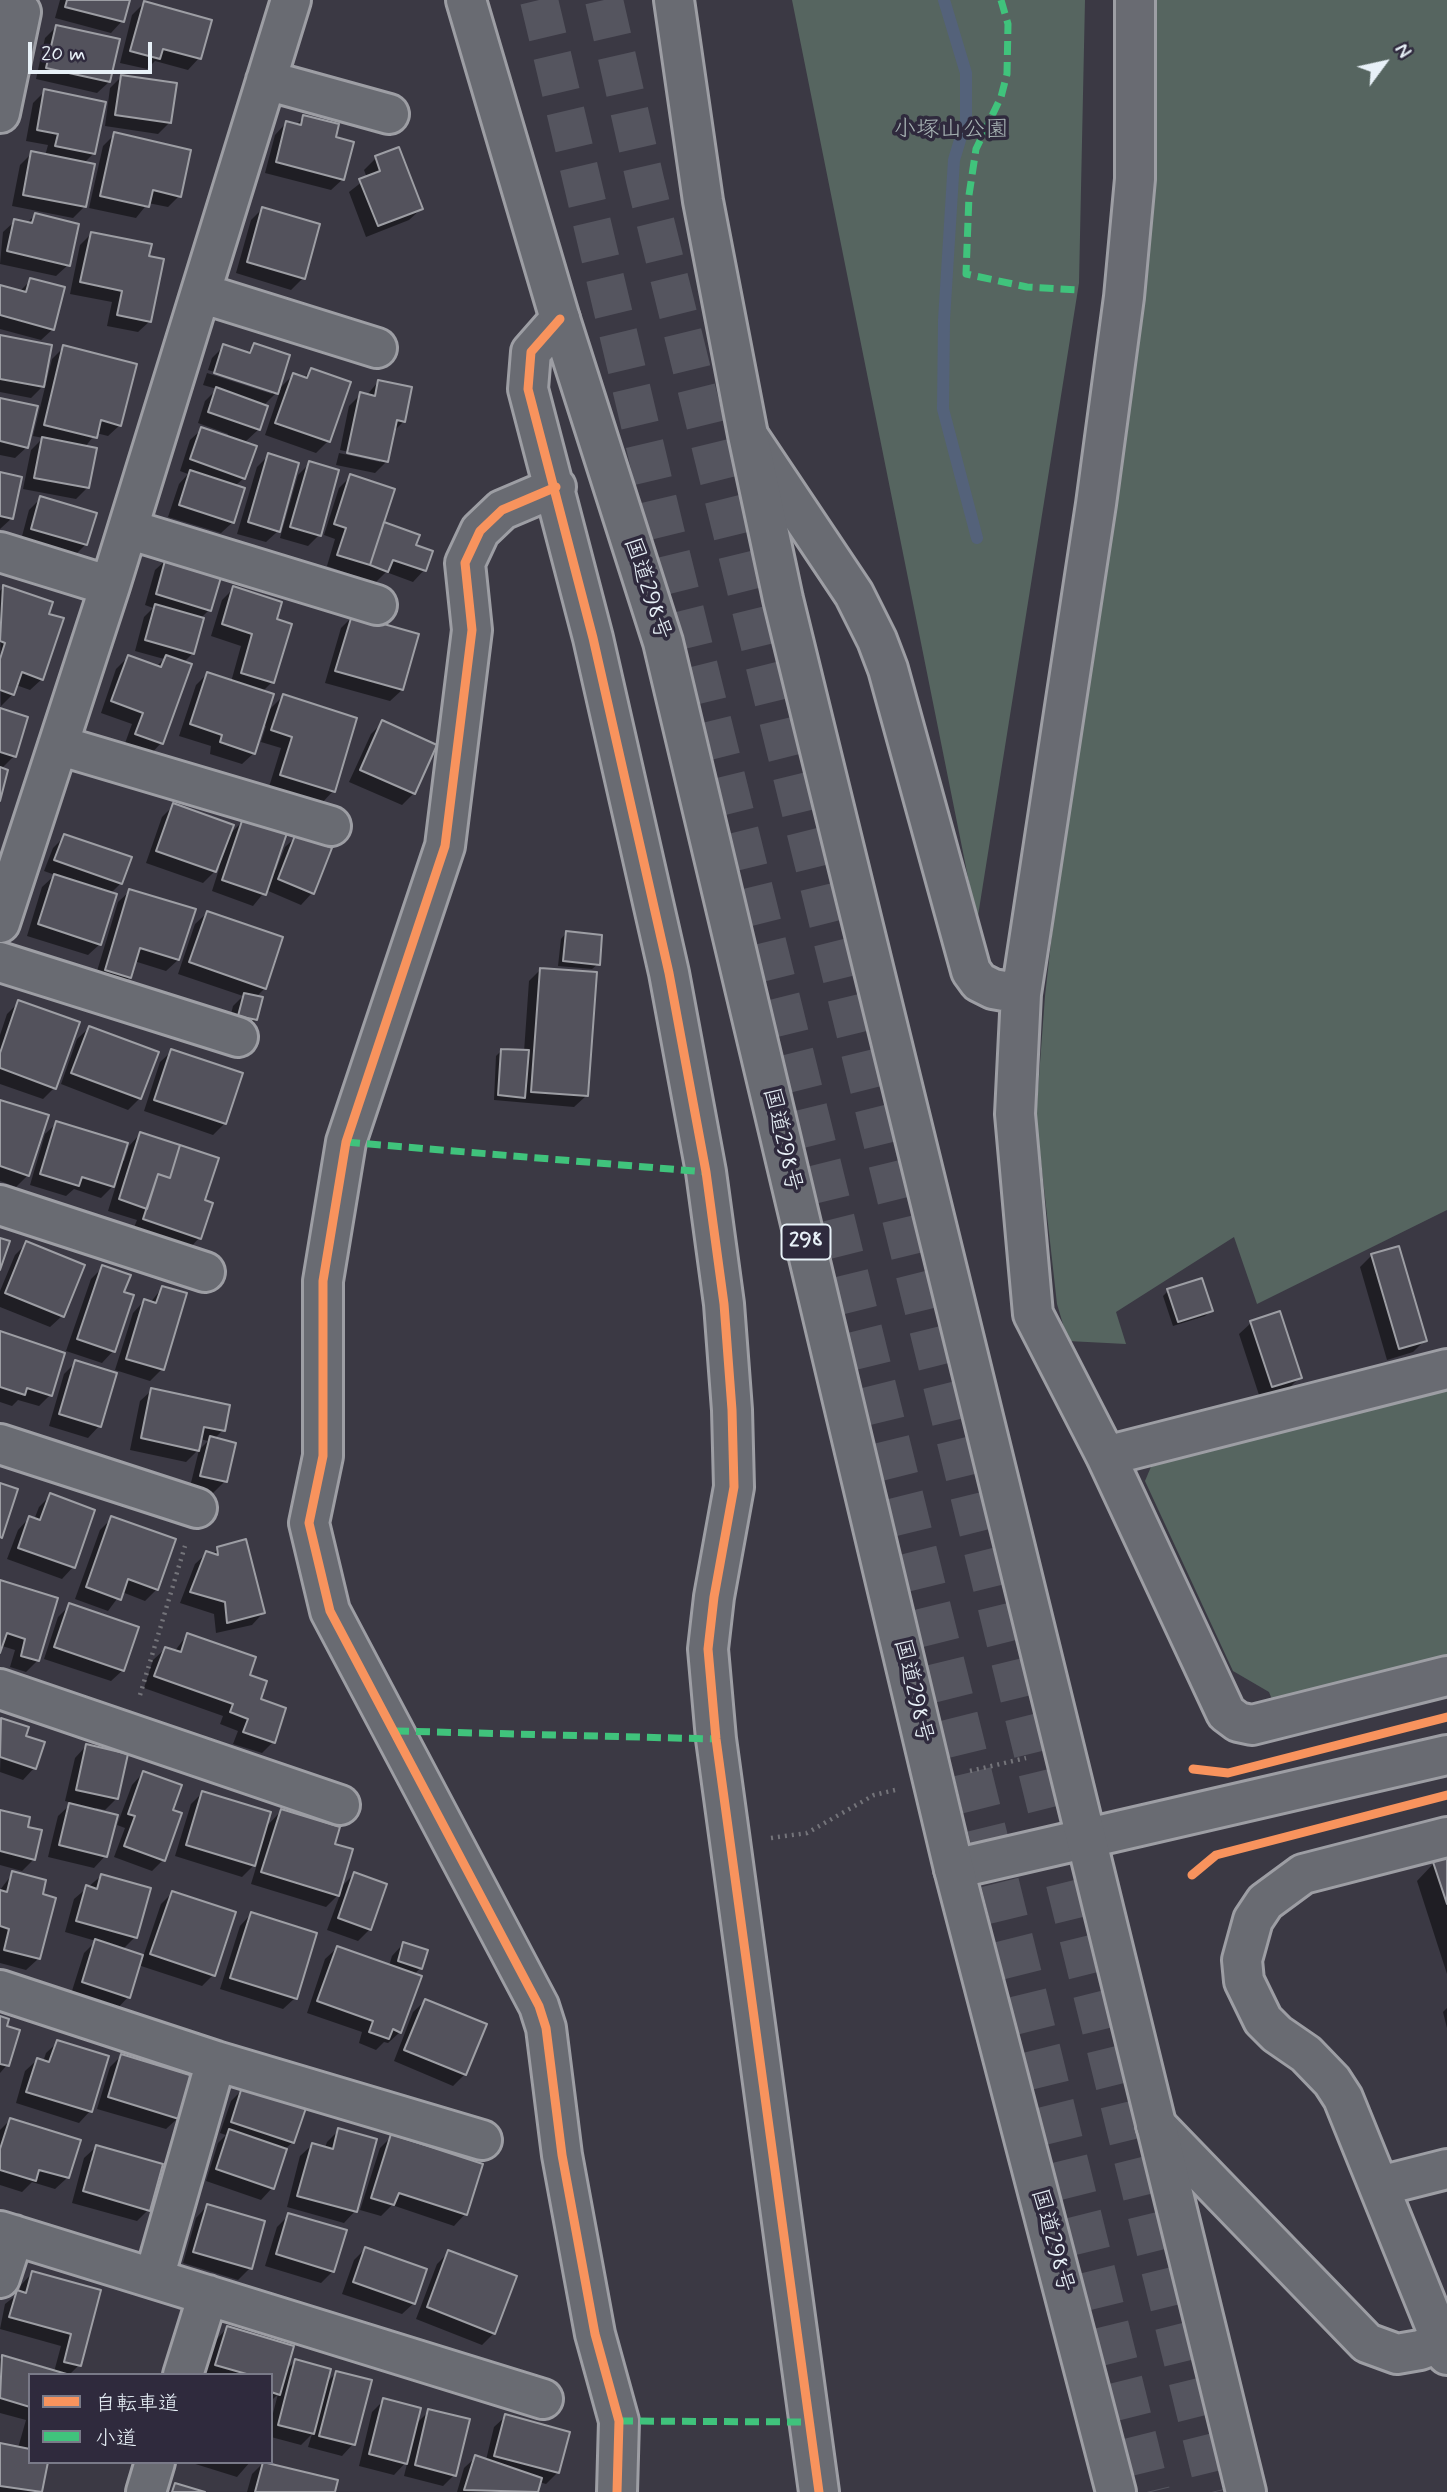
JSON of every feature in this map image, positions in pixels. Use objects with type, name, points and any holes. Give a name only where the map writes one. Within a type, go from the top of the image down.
[{"type":"main road","points":[[0,923],[13,838],[58,745],[128,529],[291,0]]},
{"type":"main road","name":"国道298号","points":[[466,0],[560,319],[663,642],[954,1869],[1116,2492]]},
{"type":"main road","points":[[674,0],[703,201],[748,435],[787,612],[1246,2492]]},
{"type":"main road","points":[[1135,0],[1135,179],[1124,297],[1096,504],[1021,994],[1015,1114],[1033,1314],[1106,1457],[1217,1700],[1226,1713],[1238,1722],[1252,1725],[1266,1723],[1447,1676]]},
{"type":"main road","points":[[0,7],[21,12],[0,113]]},
{"type":"main road","points":[[266,80],[389,114]]},
{"type":"main road","points":[[201,293],[377,348]]},
{"type":"main road","points":[[560,319],[531,352],[528,389],[556,487],[669,973],[706,1172],[723,1304],[732,1410],[734,1487],[714,1597],[708,1649],[731,1843],[819,2492]]},
{"type":"main road","points":[[748,435],[854,594],[877,640],[888,668],[971,971],[979,982],[993,989],[1021,994]]},
{"type":"main road","points":[[556,487],[502,510],[480,531],[465,563],[472,630],[445,846],[346,1142],[323,1281],[323,1456],[309,1523],[330,1611],[533,1988],[546,2028],[562,2155],[591,2309],[619,2421],[617,2492]]},
{"type":"main road","points":[[128,529],[377,605]]},
{"type":"main road","points":[[0,552],[110,586]]},
{"type":"main road","points":[[58,745],[331,826]]},
{"type":"main road","points":[[0,962],[237,1037]]},
{"type":"main road","points":[[0,1205],[205,1272]]},
{"type":"main road","points":[[1106,1457],[1447,1369]]},
{"type":"main road","points":[[0,1444],[197,1508]]},
{"type":"main road","points":[[0,1689],[340,1805]]},
{"type":"main road","points":[[954,1869],[1445,1754]]},
{"type":"main road","points":[[1156,2125],[1367,2343],[1397,2354],[1444,2349],[1352,2117],[1332,2081],[1306,2054],[1277,2034],[1263,2020],[1244,1981],[1242,1960],[1253,1920],[1265,1902],[1303,1874],[1447,1836]]},
{"type":"main road","points":[[0,1990],[216,2061],[482,2140]]},
{"type":"main road","points":[[154,2278],[216,2061]]},
{"type":"main road","points":[[1381,2186],[1447,2169]]},
{"type":"main road","points":[[0,2278],[7,2233],[543,2399]]},
{"type":"main road","points":[[184,2373],[208,2295]]},
{"type":"main road","points":[[146,2492],[154,2464]]},
{"type":"path","points":[[129,1732],[197,1508]]},
{"type":"path","points":[[959,1774],[1037,1756]]},
{"type":"path","points":[[731,1843],[807,1833],[874,1795],[906,1787]]},
{"type":"green space","name":"小塚山公園","points":[[792,0],[1085,0],[1079,283],[977,922]]},
{"type":"green space","points":[[1153,0],[1447,0],[1447,1210],[1257,1304],[1234,1237],[1116,1312],[1126,1344],[1068,1341],[1057,1304],[1036,1117],[1045,996],[1067,801],[1144,305],[1151,181]]},
{"type":"green space","points":[[1447,1388],[1447,1659],[1273,1702],[1269,1692],[1233,1671],[1145,1481],[1153,1462]]},
{"type":"building","points":[[67,0],[130,0],[124,22],[65,7]]},
{"type":"building","points":[[144,1],[212,20],[201,59],[163,49],[160,59],[130,51]]},
{"type":"building","points":[[56,25],[120,39],[110,82],[46,68]]},
{"type":"building","points":[[121,75],[177,83],[171,123],[115,115]]},
{"type":"building","points":[[44,89],[106,102],[95,154],[55,146],[58,134],[37,130]]},
{"type":"building","points":[[303,115],[339,124],[336,137],[354,142],[344,180],[276,162],[286,121],[301,125]]},
{"type":"building","points":[[114,132],[191,150],[181,197],[153,190],[149,207],[100,196]]},
{"type":"building","points":[[399,147],[423,209],[378,226],[359,179],[380,171],[375,156]]},
{"type":"building","points":[[31,151],[95,164],[86,207],[23,195]]},
{"type":"building","points":[[262,207],[320,224],[305,279],[247,262]]},
{"type":"building","points":[[35,213],[79,224],[70,266],[7,251],[14,219],[32,223]]},
{"type":"building","points":[[91,232],[152,244],[149,256],[164,259],[151,322],[117,315],[122,291],[80,282]]},
{"type":"building","points":[[30,278],[65,287],[54,330],[0,315],[0,285],[26,292]]},
{"type":"building","points":[[0,335],[52,345],[44,387],[0,379]]},
{"type":"building","points":[[254,343],[290,355],[278,394],[214,373],[223,344],[250,353]]},
{"type":"building","points":[[63,345],[137,364],[121,426],[101,420],[97,438],[44,425]]},
{"type":"building","points":[[311,368],[351,382],[330,442],[275,423],[293,373],[307,378]]},
{"type":"building","points":[[378,380],[412,387],[405,422],[397,420],[388,462],[347,453],[360,392],[375,396]]},
{"type":"building","points":[[216,387],[268,406],[260,430],[208,412]]},
{"type":"building","points":[[0,398],[38,406],[28,448],[0,441]]},
{"type":"building","points":[[201,427],[257,446],[245,479],[190,459]]},
{"type":"building","points":[[42,437],[97,448],[89,488],[34,478]]},
{"type":"building","points":[[268,453],[299,463],[280,532],[248,522]]},
{"type":"building","points":[[309,461],[339,470],[321,536],[290,527]]},
{"type":"building","points":[[190,470],[245,488],[234,523],[179,505]]},
{"type":"building","points":[[0,472],[22,477],[13,519],[0,516]]},
{"type":"building","points":[[350,474],[395,489],[370,565],[337,555],[346,528],[334,524]]},
{"type":"building","points":[[40,496],[97,513],[87,545],[31,529]]},
{"type":"building","points":[[384,522],[420,535],[416,545],[433,551],[426,571],[393,560],[388,572],[370,565]]},
{"type":"building","points":[[166,557],[222,574],[211,611],[156,594]]},
{"type":"building","points":[[3,585],[53,602],[49,614],[64,618],[43,680],[22,672],[14,695],[0,690],[0,659],[5,643],[0,641]]},
{"type":"building","points":[[233,586],[282,602],[277,619],[292,624],[274,683],[241,673],[252,634],[222,624]]},
{"type":"building","points":[[155,604],[204,618],[194,654],[145,640]]},
{"type":"building","points":[[352,615],[419,634],[403,690],[335,671]]},
{"type":"building","points":[[128,655],[161,667],[166,655],[192,664],[163,744],[135,734],[143,713],[111,701]]},
{"type":"building","points":[[207,672],[274,694],[255,754],[220,742],[222,735],[190,724]]},
{"type":"building","points":[[283,694],[357,718],[335,792],[280,775],[292,737],[271,730]]},
{"type":"building","points":[[0,708],[28,717],[16,757],[0,752]]},
{"type":"building","points":[[382,720],[437,745],[415,794],[360,770]]},
{"type":"building","points":[[0,767],[8,770],[0,801]]},
{"type":"building","points":[[173,803],[234,825],[216,872],[156,851]]},
{"type":"building","points":[[243,818],[287,833],[266,895],[222,880]]},
{"type":"building","points":[[296,833],[332,848],[314,894],[278,879]]},
{"type":"building","points":[[64,834],[132,857],[122,884],[54,860]]},
{"type":"building","points":[[54,874],[117,894],[101,945],[38,924]]},
{"type":"building","points":[[129,889],[196,909],[179,960],[140,948],[131,978],[105,970]]},
{"type":"building","points":[[207,911],[283,937],[266,989],[189,962]]},
{"type":"building","points":[[566,931],[602,935],[600,965],[563,961]]},
{"type":"building","points":[[540,968],[597,972],[588,1096],[531,1092]]},
{"type":"building","points":[[244,993],[263,997],[257,1020],[238,1016]]},
{"type":"building","points":[[18,1000],[80,1022],[56,1089],[0,1068],[0,1053]]},
{"type":"building","points":[[89,1026],[159,1052],[141,1099],[71,1073]]},
{"type":"building","points":[[171,1049],[243,1073],[226,1124],[154,1100]]},
{"type":"building","points":[[501,1049],[529,1050],[525,1098],[498,1095]]},
{"type":"building","points":[[0,1100],[49,1115],[29,1176],[0,1166]]},
{"type":"building","points":[[56,1121],[128,1143],[114,1187],[82,1177],[79,1186],[40,1174]]},
{"type":"building","points":[[140,1132],[180,1145],[170,1178],[158,1174],[147,1209],[119,1199]]},
{"type":"building","points":[[180,1145],[219,1158],[205,1200],[213,1203],[201,1239],[143,1219],[158,1174],[170,1178]]},
{"type":"building","points":[[0,1238],[10,1241],[0,1270]]},
{"type":"building","points":[[26,1241],[85,1265],[64,1317],[5,1293]]},
{"type":"building","points":[[1399,1246],[1427,1341],[1399,1349],[1371,1254]]},
{"type":"building","points":[[102,1265],[131,1275],[124,1292],[134,1295],[115,1352],[77,1339]]},
{"type":"building","points":[[1202,1278],[1213,1311],[1178,1322],[1167,1289]]},
{"type":"building","points":[[162,1286],[187,1293],[164,1370],[126,1359],[144,1299],[156,1303]]},
{"type":"building","points":[[1280,1311],[1302,1378],[1272,1387],[1250,1321]]},
{"type":"building","points":[[0,1331],[65,1353],[52,1396],[27,1388],[25,1395],[0,1387]]},
{"type":"building","points":[[75,1360],[117,1373],[101,1427],[59,1414]]},
{"type":"building","points":[[151,1388],[230,1405],[225,1431],[204,1427],[199,1451],[141,1438]]},
{"type":"building","points":[[210,1436],[236,1443],[227,1482],[200,1476]]},
{"type":"building","points":[[0,1483],[18,1489],[2,1538],[0,1537]]},
{"type":"building","points":[[50,1493],[95,1510],[75,1568],[18,1548],[29,1516],[40,1520]]},
{"type":"building","points":[[111,1516],[176,1539],[158,1590],[128,1579],[121,1600],[86,1587]]},
{"type":"building","points":[[246,1539],[265,1613],[227,1623],[225,1602],[190,1592],[206,1551],[218,1555],[217,1547]]},
{"type":"building","points":[[0,1580],[58,1598],[39,1661],[21,1656],[25,1639],[7,1633],[0,1653]]},
{"type":"building","points":[[69,1603],[139,1627],[124,1671],[54,1647]]},
{"type":"building","points":[[187,1633],[256,1657],[250,1675],[267,1681],[261,1699],[286,1708],[275,1743],[243,1732],[248,1719],[230,1712],[233,1704],[154,1676],[165,1647],[181,1652]]},
{"type":"building","points":[[1,1718],[29,1727],[26,1736],[45,1742],[36,1769],[0,1757]]},
{"type":"building","points":[[86,1744],[128,1754],[118,1799],[76,1790]]},
{"type":"building","points":[[143,1771],[182,1785],[173,1810],[182,1813],[165,1861],[124,1846],[135,1816],[128,1814]]},
{"type":"building","points":[[202,1791],[271,1812],[255,1866],[186,1845]]},
{"type":"building","points":[[69,1803],[118,1815],[107,1857],[59,1845]]},
{"type":"building","points":[[281,1809],[340,1827],[335,1844],[353,1849],[339,1896],[261,1872]]},
{"type":"building","points":[[0,1810],[30,1817],[28,1827],[42,1830],[35,1860],[0,1851]]},
{"type":"building","points":[[1447,1857],[1447,1904],[1433,1862]]},
{"type":"building","points":[[12,1871],[46,1880],[43,1894],[56,1898],[40,1959],[4,1950],[9,1929],[0,1926],[0,1890],[7,1892]]},
{"type":"building","points":[[354,1872],[387,1884],[371,1930],[338,1918]]},
{"type":"building","points":[[101,1874],[151,1888],[137,1938],[76,1921],[86,1885],[97,1889]]},
{"type":"building","points":[[172,1891],[236,1912],[215,1976],[150,1954]]},
{"type":"building","points":[[251,1912],[317,1933],[297,1999],[230,1978]]},
{"type":"building","points":[[95,1939],[143,1955],[130,1998],[82,1982]]},
{"type":"building","points":[[403,1942],[428,1950],[422,1969],[398,1961]]},
{"type":"building","points":[[337,1946],[422,1976],[401,2033],[393,2029],[389,2039],[369,2032],[373,2021],[317,2001]]},
{"type":"building","points":[[425,1999],[487,2024],[466,2075],[404,2050]]},
{"type":"building","points":[[0,2016],[9,2019],[7,2026],[20,2030],[9,2066],[0,2064]]},
{"type":"building","points":[[57,2040],[109,2056],[92,2112],[26,2092],[37,2058],[49,2062]]},
{"type":"building","points":[[121,2054],[193,2076],[179,2119],[108,2097]]},
{"type":"building","points":[[242,2087],[306,2108],[294,2143],[231,2122]]},
{"type":"building","points":[[10,2118],[81,2140],[69,2178],[39,2170],[36,2181],[0,2170],[0,2149]]},
{"type":"building","points":[[338,2128],[377,2139],[357,2212],[297,2196],[312,2143],[333,2149]]},
{"type":"building","points":[[229,2129],[287,2149],[274,2189],[216,2169]]},
{"type":"building","points":[[391,2134],[483,2164],[467,2215],[399,2193],[394,2205],[371,2198]]},
{"type":"building","points":[[96,2145],[163,2164],[150,2211],[83,2191]]},
{"type":"building","points":[[207,2204],[265,2221],[252,2269],[193,2252]]},
{"type":"building","points":[[288,2213],[347,2230],[334,2272],[276,2254]]},
{"type":"building","points":[[365,2247],[427,2269],[415,2304],[353,2282]]},
{"type":"building","points":[[448,2250],[517,2276],[495,2334],[427,2307]]},
{"type":"building","points":[[32,2271],[101,2290],[81,2366],[64,2362],[71,2334],[9,2317],[17,2290],[26,2293]]},
{"type":"building","points":[[227,2326],[294,2346],[280,2395],[273,2393],[273,2373],[243,2373],[215,2365]]},
{"type":"building","points":[[2,2355],[63,2373],[28,2373],[28,2406],[0,2398]]},
{"type":"building","points":[[295,2359],[331,2369],[314,2434],[278,2425]]},
{"type":"building","points":[[336,2371],[372,2380],[355,2445],[319,2436]]},
{"type":"building","points":[[383,2398],[421,2408],[407,2464],[369,2454]]},
{"type":"building","points":[[428,2409],[470,2419],[456,2476],[415,2465]]},
{"type":"building","points":[[505,2414],[570,2432],[559,2473],[494,2456]]},
{"type":"building","points":[[0,2443],[28,2449],[28,2464],[48,2464],[42,2492],[0,2486]]},
{"type":"building","points":[[475,2455],[542,2478],[538,2492],[464,2490]]},
{"type":"building","points":[[262,2464],[338,2480],[335,2492],[255,2492]]},
{"type":"building","points":[[175,2483],[205,2492],[172,2492]]},
{"type":"waterway","points":[[944,0],[966,73],[966,120],[954,160],[944,320],[943,409],[977,538]]},
{"type":"tunnel","points":[[539,0],[664,526],[1151,2492]]},
{"type":"tunnel","points":[[604,0],[645,180],[1215,2492]]},
{"type":"marked path","points":[[1001,0],[1008,24],[1007,74],[1001,97],[976,149],[969,195],[966,274],[1027,287],[1078,290]]},
{"type":"marked path","points":[[346,1142],[706,1172]]},
{"type":"marked path","points":[[395,1731],[716,1739]]},
{"type":"marked path","points":[[619,2421],[808,2422]]},
{"type":"cycle path","points":[[560,319],[531,352],[528,389],[593,638],[669,973],[706,1172],[724,1304],[732,1410],[734,1487],[714,1597],[708,1649],[716,1739],[819,2492]]},
{"type":"cycle path","points":[[556,487],[502,510],[480,531],[465,563],[472,630],[445,846],[346,1142],[323,1281],[323,1456],[309,1523],[330,1611],[539,2006],[546,2028],[562,2155],[595,2334],[619,2421],[617,2492]]},
{"type":"cycle path","points":[[1193,1769],[1228,1773],[1447,1717]]},
{"type":"cycle path","points":[[1192,1875],[1216,1855],[1447,1795]]}]
